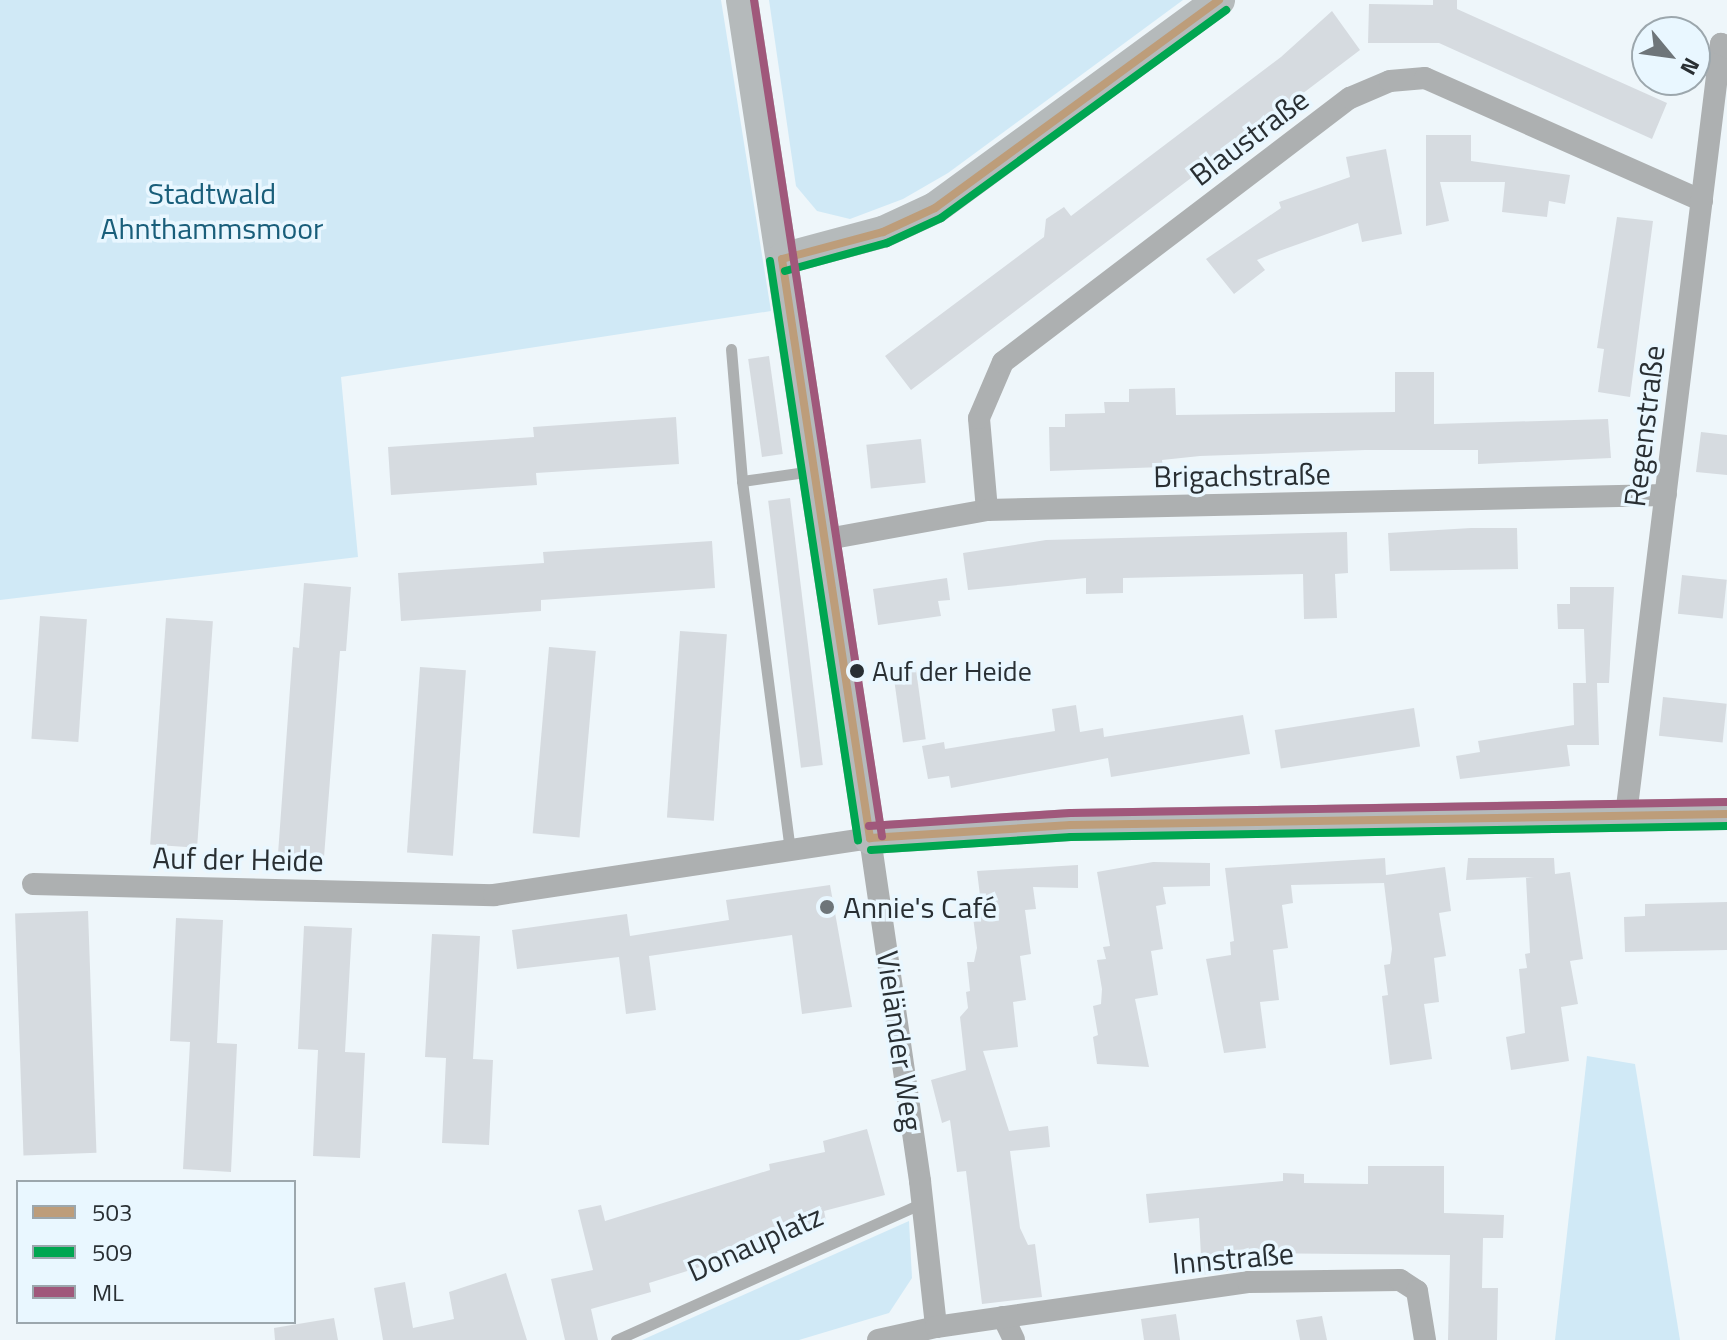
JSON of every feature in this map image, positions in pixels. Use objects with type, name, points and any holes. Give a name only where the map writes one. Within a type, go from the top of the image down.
[{"type":"street","name":"Vieländer Weg","points":[[742,0],[822,540],[870,838],[923,1202],[936,1327]]},
{"type":"street","points":[[782,259],[883,232],[935,208],[1219,0]]},
{"type":"street","name":"Regenstraße","points":[[1626,815],[1724,45]]},
{"type":"street","name":"Blaustraße","points":[[987,510],[979,418],[1003,362],[1350,98],[1390,81],[1425,78],[1702,201]]},
{"type":"street","name":"Brigachstraße","points":[[822,540],[987,510],[1666,495]]},
{"type":"street","points":[[870,838],[1071,825],[1727,814]]},
{"type":"street","name":"Auf der Heide","points":[[33,884],[494,895],[870,838]]},
{"type":"street","name":"Innstraße","points":[[1003,1317],[1248,1282],[1400,1280],[1417,1291],[1425,1340]]},
{"type":"street","points":[[878,1340],[1003,1317],[1014,1340]]},
{"type":"lane","points":[[731,349],[742,481],[790,850]]},
{"type":"lane","points":[[742,481],[812,471]]},
{"type":"lane","name":"Donauplatz","points":[[616,1340],[923,1202]]},
{"type":"green space","name":"Stadtwald Ahnthammsmoor","points":[[0,0],[721,0],[771,311],[341,377],[358,557],[0,600]]},
{"type":"green space","points":[[769,0],[1183,0],[948,173],[903,199],[850,219],[817,211],[796,186]]},
{"type":"green space","points":[[1587,1056],[1635,1064],[1680,1340],[1555,1340]]},
{"type":"green space","points":[[909,1221],[912,1278],[889,1313],[799,1340],[642,1340]]},
{"type":"building","points":[[1433,0],[1457,0],[1457,9],[1631,87],[1631,96],[1651,96],[1667,103],[1652,139],[1439,43],[1368,43],[1369,4],[1433,5]]},
{"type":"building","points":[[1332,11],[1360,50],[911,390],[885,356],[1044,237],[1046,219],[1064,207],[1071,216],[1281,57]]},
{"type":"building","points":[[1426,135],[1471,135],[1471,161],[1570,175],[1565,204],[1549,201],[1547,217],[1502,212],[1505,182],[1440,182],[1449,221],[1426,226]]},
{"type":"building","points":[[1386,149],[1402,234],[1362,242],[1358,223],[1279,251],[1257,260],[1265,270],[1234,294],[1206,259],[1281,208],[1279,202],[1350,177],[1346,157]]},
{"type":"building","points":[[1617,217],[1653,221],[1630,397],[1598,392],[1604,349],[1597,348]]},
{"type":"building","points":[[769,356],[783,454],[762,457],[748,359]]},
{"type":"building","points":[[1395,372],[1434,372],[1434,424],[1608,419],[1611,458],[1478,464],[1478,450],[1365,450],[1200,456],[1162,460],[1163,467],[1050,471],[1049,427],[1065,427],[1065,414],[1105,413],[1104,402],[1129,402],[1129,389],[1175,388],[1176,415],[1395,412]]},
{"type":"building","points":[[676,417],[679,464],[536,473],[537,485],[391,495],[388,447],[534,437],[533,427]]},
{"type":"building","points":[[1701,432],[1727,435],[1727,475],[1696,472]]},
{"type":"building","points":[[921,439],[926,483],[871,489],[866,445]]},
{"type":"building","points":[[790,498],[823,765],[801,768],[768,501]]},
{"type":"building","points":[[1517,528],[1518,569],[1390,571],[1388,533]]},
{"type":"building","points":[[1347,532],[1348,573],[1335,574],[1337,618],[1304,619],[1303,574],[1123,578],[1123,593],[1086,594],[1086,578],[968,590],[963,553],[1046,540]]},
{"type":"building","points":[[712,541],[715,588],[541,600],[541,611],[401,621],[398,573],[544,563],[543,552]]},
{"type":"building","points":[[1682,575],[1727,580],[1723,618],[1678,614]]},
{"type":"building","points":[[947,578],[950,600],[938,601],[941,616],[878,625],[873,589]]},
{"type":"building","points":[[304,583],[351,587],[346,651],[340,651],[324,857],[278,854],[293,647],[299,648]]},
{"type":"building","points":[[1570,587],[1614,587],[1609,683],[1597,683],[1599,745],[1567,745],[1570,766],[1460,779],[1456,756],[1480,752],[1478,741],[1574,725],[1573,683],[1586,683],[1584,629],[1558,629],[1557,604],[1570,604]]},
{"type":"building","points":[[40,616],[87,619],[78,742],[31,739]]},
{"type":"building","points":[[166,618],[213,621],[197,848],[150,844]]},
{"type":"building","points":[[680,631],[727,634],[714,821],[667,818]]},
{"type":"building","points":[[549,647],[596,651],[580,837],[533,833]]},
{"type":"building","points":[[420,667],[466,670],[453,856],[407,853]]},
{"type":"building","points":[[916,670],[926,739],[903,743],[893,673]]},
{"type":"building","points":[[1663,697],[1727,704],[1723,742],[1659,736]]},
{"type":"building","points":[[1076,705],[1080,732],[1103,728],[1104,737],[1243,715],[1250,754],[1111,777],[1108,758],[951,788],[949,776],[928,779],[922,746],[944,742],[945,749],[1055,731],[1052,709]]},
{"type":"building","points":[[1414,708],[1420,747],[1281,769],[1275,730]]},
{"type":"building","points":[[1385,858],[1386,875],[1445,867],[1451,911],[1439,913],[1446,956],[1434,958],[1439,1002],[1424,1004],[1432,1059],[1390,1065],[1382,996],[1388,995],[1384,965],[1390,964],[1392,949],[1384,883],[1291,885],[1293,903],[1282,905],[1288,948],[1273,950],[1279,1000],[1260,1002],[1266,1048],[1224,1053],[1206,959],[1231,955],[1230,942],[1234,941],[1225,868]]},
{"type":"building","points":[[1468,858],[1554,858],[1555,874],[1570,872],[1583,959],[1570,961],[1578,1004],[1561,1007],[1569,1061],[1511,1070],[1506,1037],[1525,1033],[1519,969],[1527,968],[1525,954],[1530,953],[1526,878],[1534,877],[1466,880]]},
{"type":"building","points":[[1153,862],[1210,863],[1210,886],[1163,887],[1166,904],[1156,906],[1163,949],[1151,951],[1158,995],[1135,999],[1149,1067],[1097,1064],[1093,1037],[1098,1035],[1093,1006],[1101,1004],[1102,989],[1097,960],[1106,959],[1103,947],[1110,946],[1097,872]]},
{"type":"building","points":[[1078,865],[1078,888],[1033,887],[1036,909],[1025,910],[1031,954],[1020,956],[1026,1000],[1013,1002],[1018,1047],[983,1051],[1009,1131],[1048,1126],[1050,1147],[1010,1151],[1020,1228],[1028,1245],[1035,1244],[1042,1297],[982,1304],[966,1171],[957,1172],[950,1120],[942,1123],[931,1080],[966,1070],[960,1017],[968,1008],[967,962],[974,962],[977,948],[973,917],[979,916],[981,904],[977,871]]},
{"type":"building","points":[[830,885],[852,1007],[802,1014],[792,935],[649,956],[656,1010],[626,1014],[619,957],[517,969],[512,930],[627,914],[630,936],[729,920],[726,900]]},
{"type":"building","points":[[1727,902],[1727,950],[1625,952],[1624,917],[1645,916],[1645,904]]},
{"type":"building","points":[[88,911],[96,1153],[23,1155],[15,914]]},
{"type":"building","points":[[176,918],[223,920],[217,1043],[237,1044],[231,1172],[183,1169],[190,1042],[170,1041]]},
{"type":"building","points":[[304,926],[352,928],[345,1052],[365,1053],[360,1158],[313,1156],[318,1050],[298,1049]]},
{"type":"building","points":[[432,934],[480,936],[473,1059],[493,1060],[489,1145],[442,1143],[446,1058],[425,1057]]},
{"type":"building","points":[[867,1129],[885,1195],[824,1211],[826,1221],[767,1235],[770,1245],[649,1283],[651,1292],[591,1309],[598,1340],[565,1340],[551,1279],[593,1270],[578,1210],[601,1205],[605,1221],[770,1170],[769,1164],[825,1152],[823,1141]]},
{"type":"building","points":[[1368,1166],[1444,1166],[1444,1213],[1504,1215],[1503,1238],[1483,1238],[1482,1288],[1498,1288],[1497,1340],[1448,1340],[1450,1255],[1234,1253],[1234,1270],[1202,1275],[1199,1218],[1149,1223],[1146,1194],[1283,1181],[1283,1173],[1304,1174],[1304,1183],[1368,1184]]},
{"type":"building","points":[[506,1273],[527,1340],[383,1340],[374,1288],[405,1282],[413,1328],[454,1319],[449,1292]]},
{"type":"building","points":[[1176,1314],[1180,1340],[1144,1340],[1141,1319]]},
{"type":"building","points":[[1322,1316],[1327,1340],[1300,1340],[1296,1320]]},
{"type":"building","points":[[334,1318],[338,1340],[275,1340],[274,1328]]},
{"type":"transit line","name":"ML","points":[[754,0],[882,836]]},
{"type":"transit line","name":"503","points":[[782,259],[883,232],[935,208],[1219,0]]},
{"type":"transit line","name":"509","points":[[785,271],[887,243],[941,218],[1226,10]]},
{"type":"transit line","name":"503","points":[[782,259],[870,838]]},
{"type":"transit line","name":"509","points":[[770,261],[858,840]]},
{"type":"transit line","name":"ML","points":[[869,826],[1071,813],[1727,802]]},
{"type":"transit line","name":"503","points":[[870,838],[1071,825],[1727,814]]},
{"type":"transit line","name":"509","points":[[871,850],[1071,837],[1727,826]]},
{"type":"place","name":"Auf der Heide","points":[[857,671]]},
{"type":"place","name":"Annie's Café","points":[[827,907]]}]
